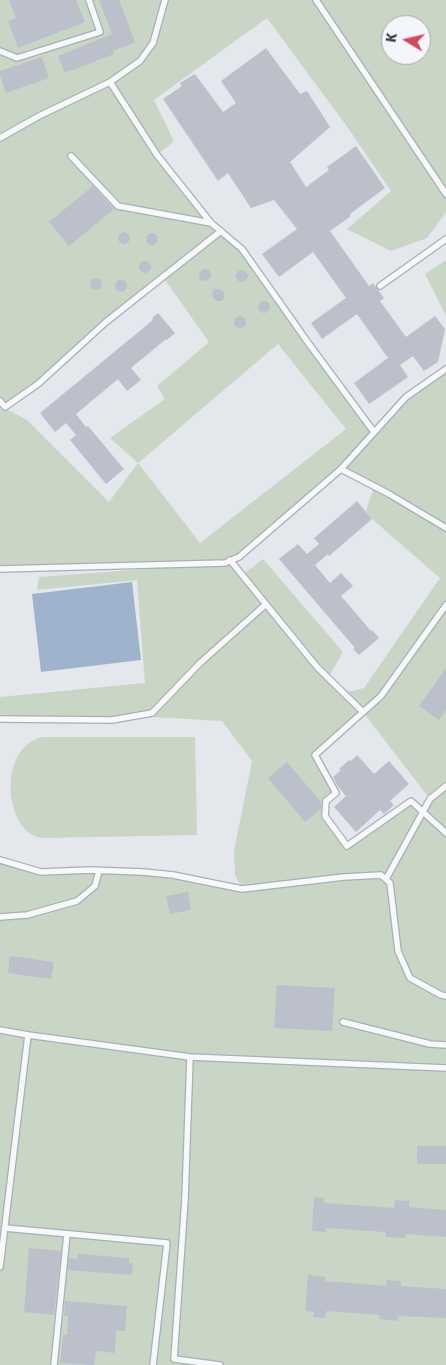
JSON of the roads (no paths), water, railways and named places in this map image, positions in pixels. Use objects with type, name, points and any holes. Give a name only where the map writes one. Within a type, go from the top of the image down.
[{"type":"lane","points":[[0,52],[16,58],[100,32],[89,0]]},
{"type":"lane","points":[[0,138],[39,116],[110,82],[140,61],[153,43],[165,0]]},
{"type":"lane","points":[[316,0],[446,194]]},
{"type":"lane","points":[[110,82],[157,155],[211,223],[242,249],[374,432]]},
{"type":"lane","points":[[72,156],[118,206],[211,223]]},
{"type":"lane","points":[[0,402],[2,408],[38,384],[106,322],[221,232]]},
{"type":"lane","points":[[380,286],[446,239]]},
{"type":"lane","points":[[0,568],[225,563],[239,557],[340,468],[406,397],[446,369]]},
{"type":"lane","points":[[340,468],[389,494],[446,528]]},
{"type":"lane","points":[[230,560],[317,667],[363,712]]},
{"type":"lane","points":[[0,719],[112,720],[152,713],[200,663],[265,605]]},
{"type":"lane","points":[[446,605],[381,696],[315,755],[336,793],[326,801],[325,816],[347,846],[411,801],[446,833]]},
{"type":"lane","points":[[386,879],[430,799],[446,786]]},
{"type":"lane","points":[[0,860],[42,872],[143,872],[173,875],[242,889],[344,877],[381,875],[390,883],[398,951],[410,978],[446,996]]},
{"type":"lane","points":[[0,916],[27,915],[76,901],[94,886],[99,871]]},
{"type":"lane","points":[[342,1022],[430,1044],[446,1045]]},
{"type":"lane","points":[[0,1030],[190,1058],[446,1068]]},
{"type":"lane","points":[[0,1266],[28,1035]]},
{"type":"lane","points":[[190,1058],[185,1198],[174,1359],[220,1365]]},
{"type":"lane","points":[[5,1228],[166,1243],[153,1365]]},
{"type":"lane","points":[[54,1365],[67,1234]]},
{"type":"water","points":[[132,582],[141,660],[41,672],[32,594]]}]
